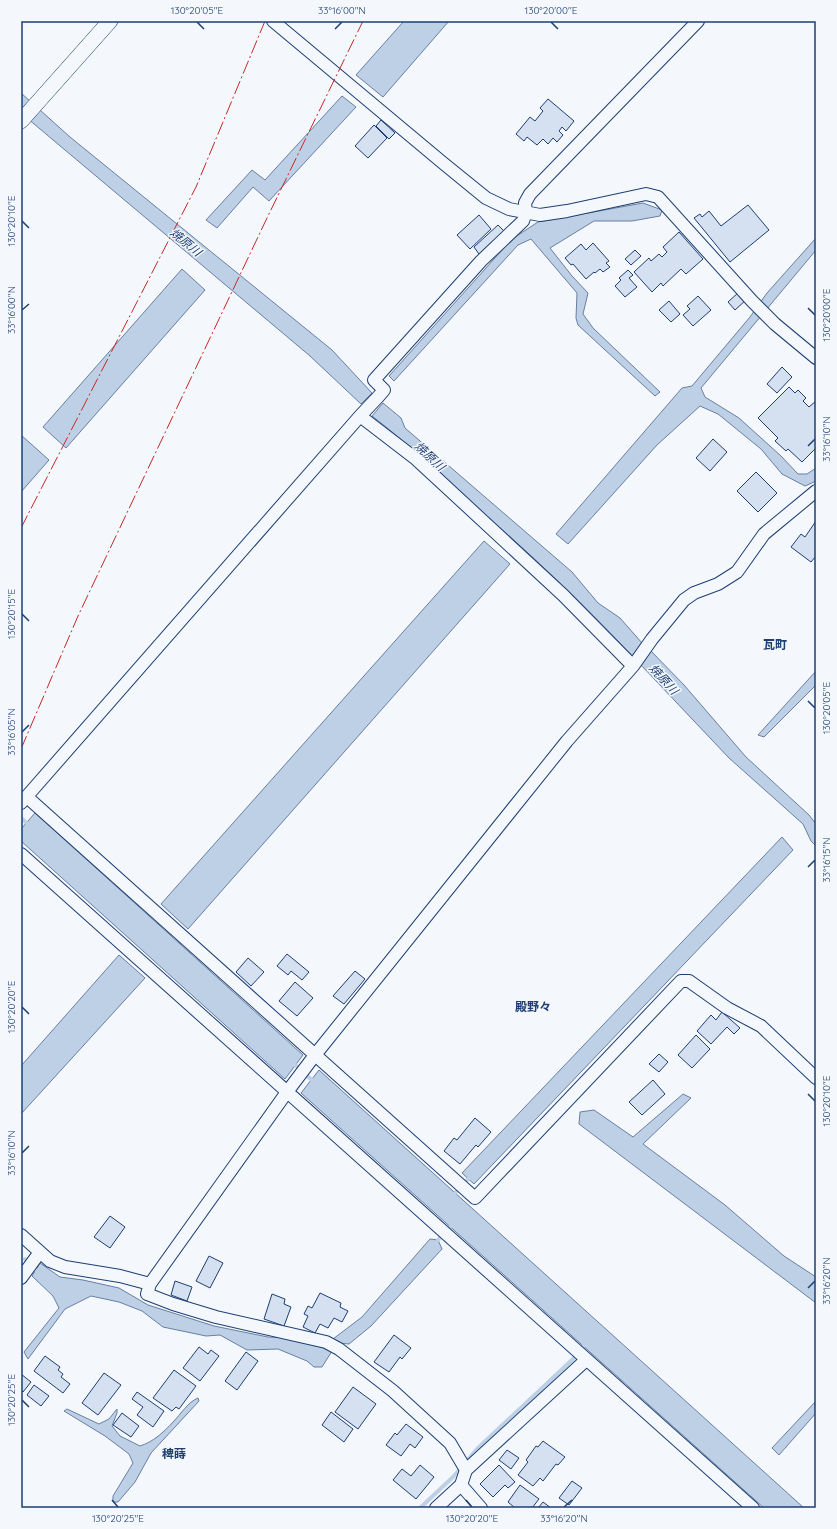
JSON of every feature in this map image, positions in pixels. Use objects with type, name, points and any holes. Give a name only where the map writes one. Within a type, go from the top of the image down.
[{"type":"street","points":[[21,121],[110,21]]},
{"type":"street","points":[[273,21],[486,198],[509,209],[540,215],[567,211],[646,194],[658,197],[755,304],[816,358]]},
{"type":"street","points":[[698,21],[530,194],[525,203],[526,212],[523,221],[481,261],[374,380],[384,390],[24,800],[315,1055],[475,1198],[681,981],[689,981],[727,1008],[761,1026],[816,1078]]},
{"type":"street","points":[[362,414],[416,459],[563,595],[633,666]]},
{"type":"street","points":[[481,1508],[462,1485],[463,1465],[450,1443],[393,1391],[339,1349],[326,1342],[216,1317],[174,1304],[147,1294],[150,1284],[315,1055],[567,741],[633,666],[652,639],[684,600],[694,593],[718,584],[737,572],[764,534],[816,491]]},
{"type":"street","points":[[21,854],[753,1508]]},
{"type":"street","points":[[21,1235],[37,1255],[65,1268],[120,1276],[150,1284]]},
{"type":"street","points":[[24,1274],[37,1255]]},
{"type":"street","points":[[463,1465],[580,1355]]},
{"type":"street","points":[[436,1508],[462,1485]]},
{"type":"water","points":[[404,21],[449,21],[383,97],[356,75]]},
{"type":"water","name":"焼原川","points":[[21,93],[70,137],[332,350],[372,393],[361,404],[310,356],[21,113]]},
{"type":"water","points":[[342,96],[356,107],[269,201],[253,187],[217,228],[206,220],[252,170],[265,180]]},
{"type":"water","points":[[643,203],[662,210],[660,216],[632,221],[594,221],[550,248],[572,276],[588,293],[583,314],[593,328],[660,392],[655,396],[578,325],[576,318],[577,293],[531,239],[518,245],[394,381],[389,376],[512,239],[538,222]]},
{"type":"water","points":[[816,238],[816,250],[701,388],[705,397],[739,418],[781,456],[798,474],[807,474],[816,468],[816,481],[805,486],[782,474],[761,449],[718,414],[700,406],[657,445],[568,544],[556,534],[682,388],[692,386],[750,317],[767,293]]},
{"type":"water","points":[[182,269],[205,290],[66,448],[43,427]]},
{"type":"water","name":"焼原川","points":[[383,403],[401,418],[405,428],[572,572],[598,603],[620,618],[642,643],[632,656],[533,558],[423,458],[372,416]]},
{"type":"water","points":[[21,435],[49,460],[21,492]]},
{"type":"water","points":[[484,541],[510,564],[188,929],[161,904]]},
{"type":"water","name":"焼原川","points":[[650,650],[684,685],[746,757],[809,815],[816,824],[816,846],[811,841],[803,824],[729,758],[640,664]]},
{"type":"water","points":[[816,671],[816,685],[764,737],[758,735]]},
{"type":"water","points":[[35,813],[303,1055],[285,1079],[21,841],[21,829]]},
{"type":"water","points":[[782,837],[793,850],[474,1184],[462,1173]]},
{"type":"water","points":[[119,955],[145,978],[21,1114],[21,1066]]},
{"type":"water","points":[[319,1070],[804,1508],[764,1508],[301,1093]]},
{"type":"water","points":[[683,1094],[691,1098],[643,1144],[725,1205],[784,1256],[816,1277],[816,1303],[579,1124],[580,1112],[594,1110],[633,1137]]},
{"type":"water","points":[[430,1239],[438,1240],[442,1249],[371,1326],[349,1344],[337,1343],[322,1367],[314,1367],[307,1361],[278,1349],[247,1350],[220,1335],[206,1336],[163,1327],[142,1311],[119,1302],[91,1296],[65,1309],[28,1359],[24,1352],[59,1308],[53,1296],[32,1276],[40,1263],[60,1277],[83,1280],[119,1288],[148,1305],[214,1326],[268,1337],[289,1338],[327,1349],[333,1339],[362,1317]]},
{"type":"water","points":[[198,1398],[199,1401],[151,1453],[135,1482],[118,1502],[113,1502],[113,1496],[133,1463],[129,1454],[105,1436],[64,1411],[67,1409],[99,1424],[109,1419],[117,1409],[112,1426],[120,1436],[140,1446],[162,1433],[188,1405]]},
{"type":"water","points":[[816,1401],[816,1413],[779,1455],[772,1448]]},
{"type":"building","points":[[548,99],[574,121],[566,131],[562,127],[559,131],[563,135],[557,142],[553,138],[548,144],[543,139],[537,145],[527,137],[524,141],[516,134],[530,117],[535,121],[543,111],[540,108]]},
{"type":"building","points":[[381,120],[395,133],[389,139],[376,126]]},
{"type":"building","points":[[374,125],[387,138],[368,158],[355,146]]},
{"type":"building","points":[[748,205],[769,230],[730,262],[694,218],[700,214],[702,217],[709,211],[721,226]]},
{"type":"building","points":[[479,215],[491,229],[470,249],[457,235]]},
{"type":"building","points":[[498,225],[504,231],[479,254],[474,247]]},
{"type":"building","points":[[679,232],[703,259],[686,274],[681,269],[663,286],[661,283],[652,292],[634,272],[649,258],[651,261],[659,254],[662,257],[667,252],[663,247]]},
{"type":"building","points":[[593,243],[609,261],[606,263],[610,267],[603,272],[600,269],[595,273],[594,272],[586,279],[573,264],[571,265],[565,258],[581,244],[586,250]]},
{"type":"building","points":[[635,250],[641,256],[631,265],[625,259]]},
{"type":"building","points":[[628,270],[633,275],[629,278],[637,287],[625,297],[615,286],[621,280],[619,278]]},
{"type":"building","points":[[739,292],[746,300],[735,310],[728,302]]},
{"type":"building","points":[[698,296],[711,310],[693,326],[683,315],[690,309],[687,306]]},
{"type":"building","points":[[669,301],[680,314],[671,322],[659,310]]},
{"type":"building","points":[[782,367],[792,377],[777,393],[767,384]]},
{"type":"building","points":[[789,387],[795,393],[798,390],[806,398],[803,401],[809,407],[816,401],[816,448],[802,462],[788,449],[786,451],[775,441],[778,438],[758,418]]},
{"type":"building","points":[[713,439],[727,452],[710,471],[696,458]]},
{"type":"building","points":[[756,472],[777,493],[758,512],[737,491]]},
{"type":"building","points":[[816,521],[816,556],[811,562],[791,547],[801,534],[805,537]]},
{"type":"building","points":[[287,954],[309,972],[302,980],[291,971],[288,975],[277,966]]},
{"type":"building","points":[[248,958],[264,972],[251,986],[236,972]]},
{"type":"building","points":[[355,971],[365,979],[344,1004],[333,996]]},
{"type":"building","points":[[295,982],[313,998],[297,1016],[279,1001]]},
{"type":"building","points":[[722,1012],[740,1028],[734,1034],[727,1027],[711,1044],[697,1031],[711,1015],[716,1020]]},
{"type":"building","points":[[696,1035],[710,1049],[692,1068],[678,1055]]},
{"type":"building","points":[[659,1054],[668,1062],[659,1072],[649,1064]]},
{"type":"building","points":[[653,1080],[665,1094],[642,1115],[629,1102]]},
{"type":"building","points":[[475,1118],[491,1132],[478,1147],[476,1145],[460,1164],[444,1151],[454,1138],[457,1140]]},
{"type":"building","points":[[110,1216],[125,1227],[110,1248],[94,1237]]},
{"type":"building","points":[[209,1256],[223,1263],[210,1288],[196,1281]]},
{"type":"building","points":[[175,1281],[192,1287],[187,1301],[171,1295]]},
{"type":"building","points":[[320,1293],[341,1303],[340,1307],[348,1311],[342,1322],[334,1318],[328,1328],[320,1324],[315,1333],[303,1327],[308,1316],[304,1314],[308,1306],[312,1308]]},
{"type":"building","points":[[272,1294],[285,1299],[284,1304],[291,1307],[284,1326],[264,1319]]},
{"type":"building","points":[[394,1335],[411,1348],[402,1359],[400,1357],[389,1372],[374,1362]]},
{"type":"building","points":[[199,1347],[208,1354],[211,1350],[219,1356],[200,1381],[183,1368]]},
{"type":"building","points":[[246,1352],[258,1361],[237,1390],[225,1381]]},
{"type":"building","points":[[45,1356],[60,1367],[58,1370],[63,1374],[61,1377],[70,1384],[63,1393],[34,1371]]},
{"type":"building","points":[[174,1370],[196,1386],[179,1409],[176,1407],[172,1411],[153,1398]]},
{"type":"building","points":[[104,1373],[121,1385],[98,1415],[82,1403]]},
{"type":"building","points":[[21,1374],[31,1382],[23,1392],[21,1390]]},
{"type":"building","points":[[34,1385],[49,1396],[41,1406],[27,1395]]},
{"type":"building","points":[[353,1387],[376,1404],[358,1429],[335,1412]]},
{"type":"building","points":[[137,1392],[164,1411],[153,1427],[137,1415],[143,1407],[132,1399]]},
{"type":"building","points":[[331,1412],[353,1429],[344,1442],[322,1425]]},
{"type":"building","points":[[122,1413],[139,1426],[131,1437],[113,1425]]},
{"type":"building","points":[[406,1424],[423,1437],[415,1448],[410,1444],[401,1456],[386,1445],[395,1433],[397,1435]]},
{"type":"building","points":[[543,1441],[565,1457],[558,1465],[556,1464],[543,1481],[540,1478],[533,1486],[518,1475],[528,1462],[526,1460],[536,1446],[538,1447]]},
{"type":"building","points":[[507,1450],[519,1458],[511,1469],[499,1460]]},
{"type":"building","points":[[420,1465],[434,1477],[416,1499],[393,1480],[402,1469],[411,1476]]},
{"type":"building","points":[[499,1465],[515,1482],[508,1488],[505,1485],[493,1497],[480,1484]]},
{"type":"building","points":[[572,1481],[582,1488],[569,1505],[559,1498]]},
{"type":"building","points":[[520,1485],[539,1499],[532,1508],[515,1508],[508,1502]]},
{"type":"building","points":[[543,1502],[551,1508],[538,1508]]},
{"type":"waterway","points":[[21,818],[30,826]]},
{"type":"waterway","points":[[292,1062],[315,1083]]},
{"type":"waterway","points":[[455,1193],[468,1179]]},
{"type":"waterway","points":[[438,1240],[450,1227]]},
{"type":"waterway","points":[[25,1259],[36,1270]]},
{"type":"waterway","points":[[420,1508],[453,1477],[477,1449],[573,1359],[583,1346]]},
{"type":"power","points":[[21,528],[196,187],[265,21]]},
{"type":"power","points":[[21,749],[78,616],[267,218],[363,21]]},
{"type":"district","name":"瓦町","points":[[775,644]]},
{"type":"district","name":"殿野々","points":[[533,1006]]},
{"type":"district","name":"稗蒔","points":[[174,1453]]}]
